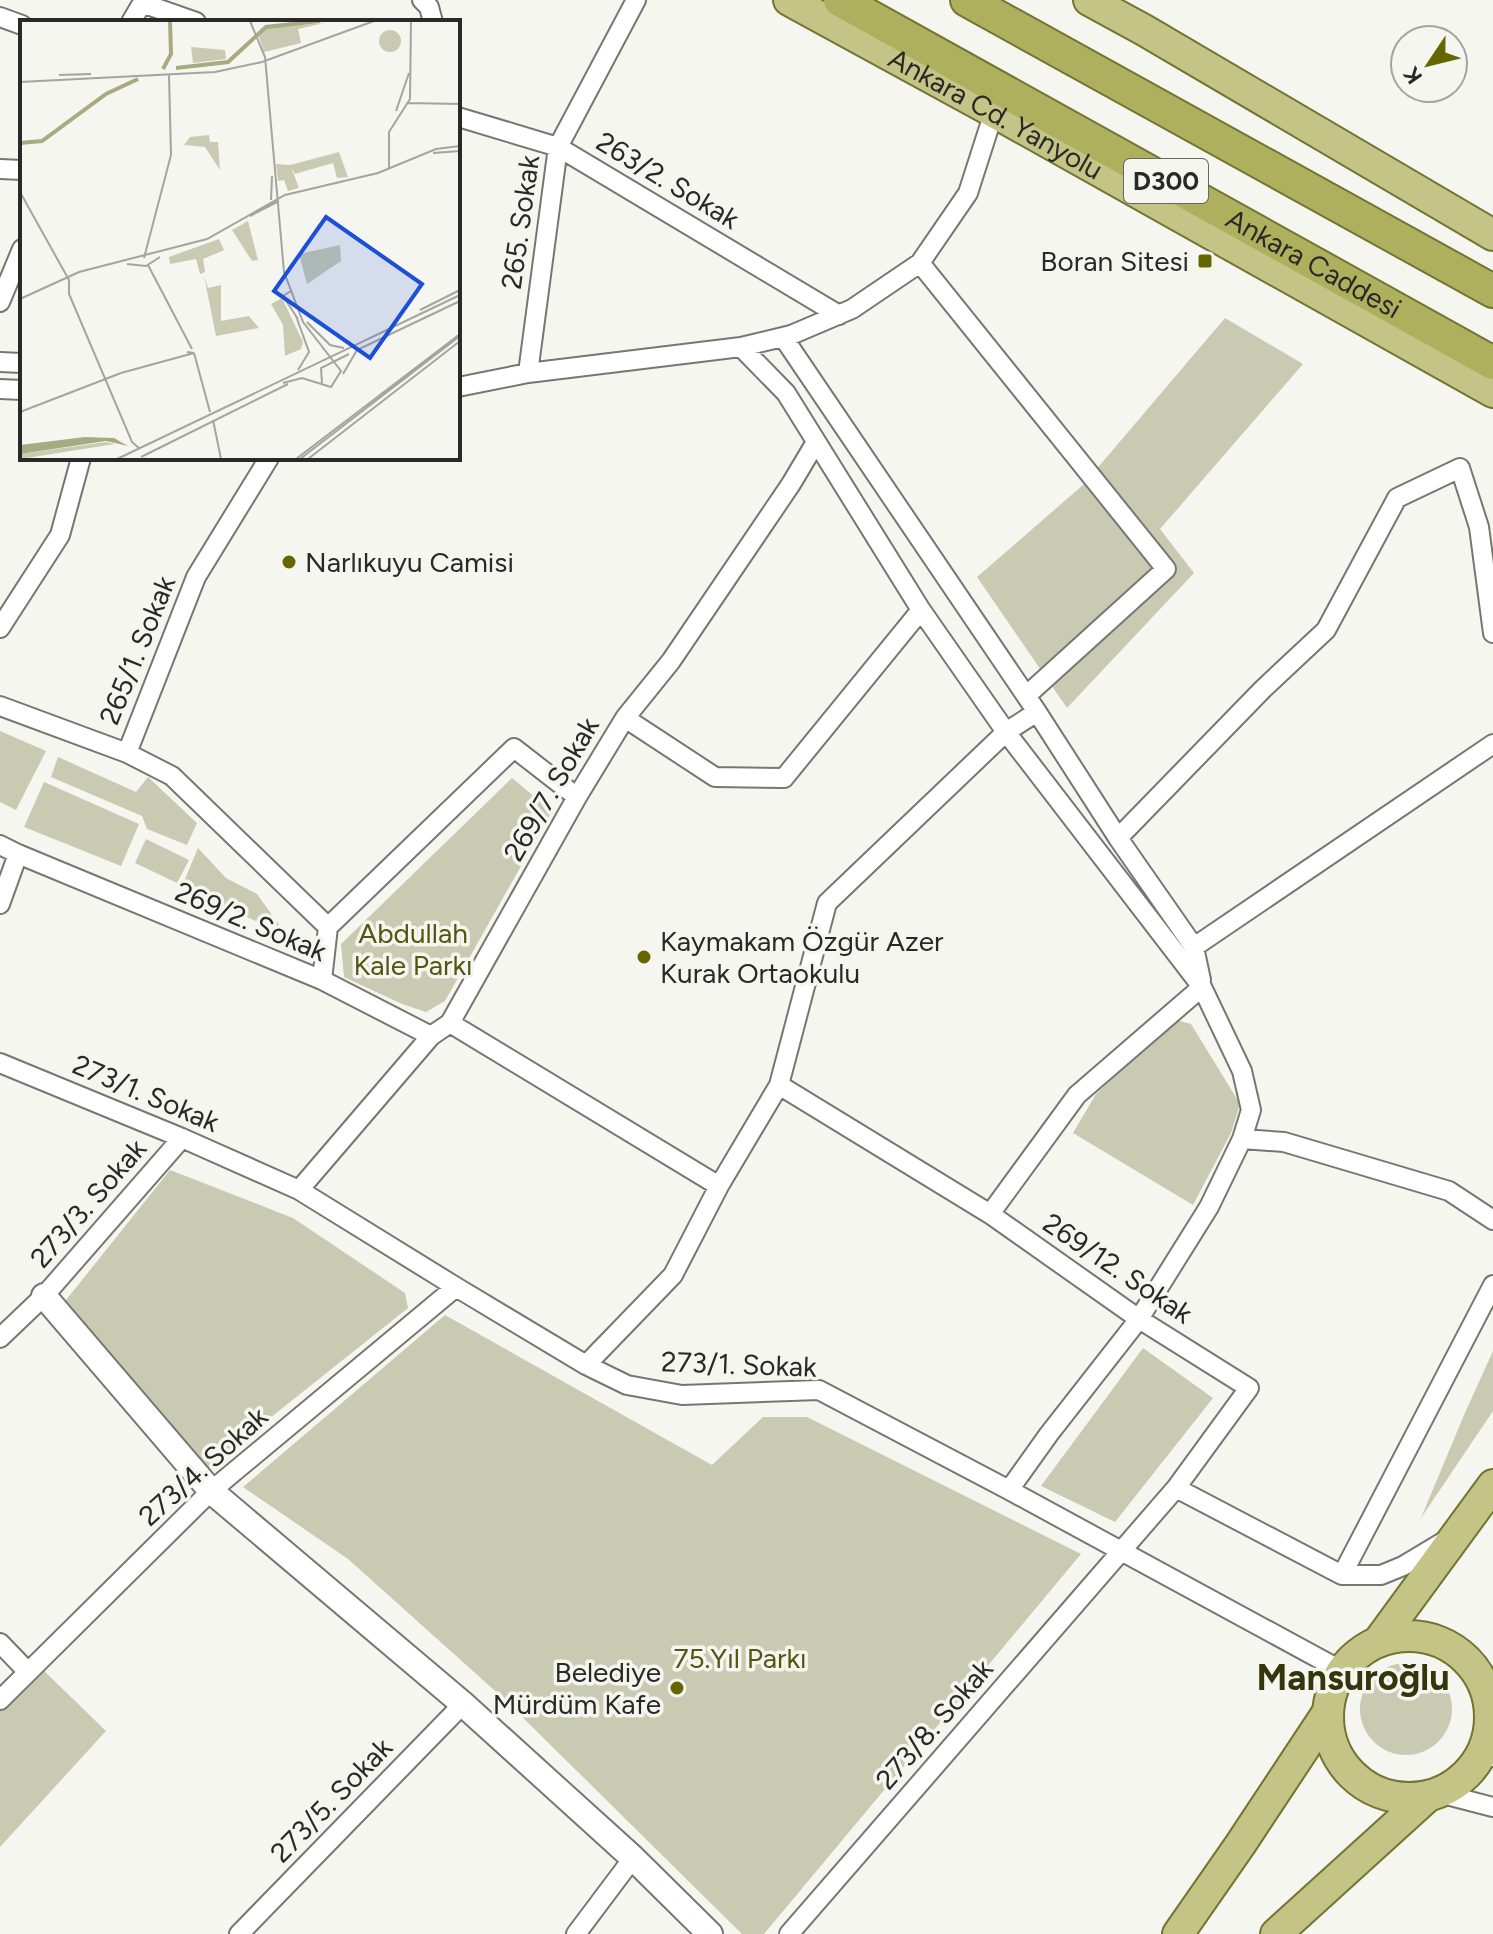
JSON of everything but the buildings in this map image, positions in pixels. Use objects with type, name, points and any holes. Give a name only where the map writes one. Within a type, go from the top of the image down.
[{"type":"highway","name":"Ankara Caddesi","points":[[840,0],[1493,363]]},
{"type":"highway","name":"D300","points":[[967,0],[1493,291]]},
{"type":"main road","name":"Ankara Cd. Yanyolu","points":[[789,0],[1493,392]]},
{"type":"main road","points":[[1089,0],[1493,235]]},
{"type":"main road","points":[[1378,1642],[1493,1485]]},
{"type":"main road","points":[[1400,1636],[1422,1636],[1444,1643],[1477,1672],[1492,1711],[1489,1753],[1457,1783],[1417,1800],[1371,1789],[1353,1775],[1339,1757],[1330,1735],[1328,1712],[1332,1691],[1342,1671],[1358,1654],[1378,1642],[1400,1636]]},
{"type":"main road","points":[[1178,1934],[1328,1712]]},
{"type":"main road","points":[[1276,1934],[1433,1795]]},
{"type":"street","points":[[422,0],[429,7],[432,20]]},
{"type":"street","name":"265. Sokak","points":[[528,373],[558,147],[636,0]]},
{"type":"street","points":[[132,20],[143,1],[191,20]]},
{"type":"street","points":[[0,17],[20,24]]},
{"type":"street","points":[[460,387],[528,373],[741,347],[783,337],[852,309],[920,263],[968,193],[994,112]]},
{"type":"street","name":"263/2. Sokak","points":[[460,118],[558,147],[839,315]]},
{"type":"street","points":[[0,169],[20,170]]},
{"type":"street","points":[[0,302],[20,254]]},
{"type":"street","points":[[920,263],[1166,569],[1026,696]]},
{"type":"street","points":[[783,337],[1194,947],[1202,987]]},
{"type":"street","points":[[741,347],[786,393],[921,610],[1006,732],[1202,987],[1242,1071],[1251,1110],[1242,1139],[1209,1207],[1139,1319],[1009,1490]]},
{"type":"street","points":[[0,362],[20,363]]},
{"type":"street","points":[[0,389],[20,390]]},
{"type":"street","points":[[625,718],[671,661],[816,442]]},
{"type":"street","points":[[0,628],[60,535],[80,460]]},
{"type":"street","name":"265/1. Sokak","points":[[268,460],[196,577],[127,753],[172,776],[328,927]]},
{"type":"street","points":[[1118,838],[1263,689],[1326,630],[1397,498],[1460,468],[1479,527],[1493,633]]},
{"type":"street","name":"269/7. Sokak","points":[[450,1023],[625,718],[715,777],[784,778],[921,610]]},
{"type":"street","points":[[0,706],[127,753]]},
{"type":"street","points":[[586,1365],[673,1275],[719,1186],[779,1085],[827,903],[1006,732],[1037,712]]},
{"type":"street","points":[[1194,947],[1493,744]]},
{"type":"street","points":[[322,980],[328,927],[514,748],[577,797]]},
{"type":"street","name":"269/2. Sokak","points":[[0,845],[322,980],[431,1036]]},
{"type":"street","points":[[0,904],[18,854]]},
{"type":"street","points":[[990,1214],[1077,1095],[1202,987]]},
{"type":"street","points":[[299,1190],[431,1036],[450,1023],[719,1186]]},
{"type":"street","name":"273/1. Sokak","points":[[0,1063],[299,1190],[586,1365],[627,1385],[682,1395],[819,1390],[1342,1671]]},
{"type":"street","name":"269/12. Sokak","points":[[779,1085],[990,1214],[1139,1319],[1249,1388],[1176,1488],[1121,1551]]},
{"type":"street","name":"273/3. Sokak","points":[[0,1338],[44,1296],[182,1138]]},
{"type":"street","points":[[1242,1139],[1284,1142],[1449,1191],[1493,1220]]},
{"type":"street","points":[[1342,1575],[1493,1285]]},
{"type":"street","name":"273/4. Sokak","points":[[0,1700],[211,1491],[456,1287]]},
{"type":"street","points":[[44,1296],[211,1491],[463,1704],[633,1858],[710,1934]]},
{"type":"street","points":[[1176,1488],[1342,1575],[1381,1575],[1403,1566],[1456,1535]]},
{"type":"street","name":"273/8. Sokak","points":[[789,1934],[1121,1551]]},
{"type":"street","points":[[0,1643],[28,1672]]},
{"type":"street","name":"273/5. Sokak","points":[[239,1934],[463,1704]]},
{"type":"street","points":[[1433,1795],[1493,1807]]},
{"type":"street","points":[[576,1934],[633,1858]]},
{"type":"green space","points":[[1225,318],[1303,364],[1160,529],[1194,573],[1067,708],[977,577],[1083,485]]},
{"type":"green space","points":[[0,731],[46,751],[16,810],[0,802]]},
{"type":"green space","points":[[58,757],[136,792],[148,777],[197,823],[187,845],[147,829],[142,816],[51,777]]},
{"type":"green space","name":"Abdullah Kale Parkı","points":[[512,778],[552,811],[445,1001],[426,1012],[344,977],[341,944]]},
{"type":"green space","points":[[44,782],[139,824],[121,866],[24,827]]},
{"type":"green space","points":[[146,839],[189,860],[177,883],[135,863]]},
{"type":"green space","points":[[198,848],[226,878],[257,894],[287,936],[182,886]]},
{"type":"green space","points":[[1176,1020],[1191,1024],[1240,1104],[1231,1133],[1193,1205],[1073,1133],[1096,1094]]},
{"type":"green space","points":[[170,1170],[293,1218],[405,1293],[408,1308],[206,1469],[62,1305]]},
{"type":"green space","name":"75.Yıl Parkı","points":[[445,1315],[712,1465],[763,1417],[807,1417],[1081,1554],[764,1934],[742,1934],[503,1698],[348,1559],[243,1487]]},
{"type":"green space","points":[[1143,1348],[1213,1398],[1115,1522],[1041,1486]]},
{"type":"green space","points":[[1493,1351],[1493,1411],[1421,1518],[1464,1415]]},
{"type":"green space","points":[[1406,1663],[1423,1667],[1438,1677],[1448,1692],[1452,1709],[1448,1726],[1438,1741],[1423,1751],[1406,1755],[1389,1751],[1374,1741],[1364,1726],[1360,1709],[1364,1692],[1374,1677],[1389,1667]]},
{"type":"green space","points":[[38,1665],[106,1731],[0,1847],[0,1702]]},
{"type":"place","name":"Boran Sitesi","points":[[1205,261]]},
{"type":"place","name":"Narlıkuyu Camisi","points":[[289,562]]},
{"type":"place","name":"Kaymakam Özgür Azer Kurak Ortaokulu","points":[[644,957]]},
{"type":"place","name":"Belediye Mürdüm Kafe","points":[[677,1688]]},
{"type":"district","name":"Mansuroğlu","points":[[1353,1677]]}]
